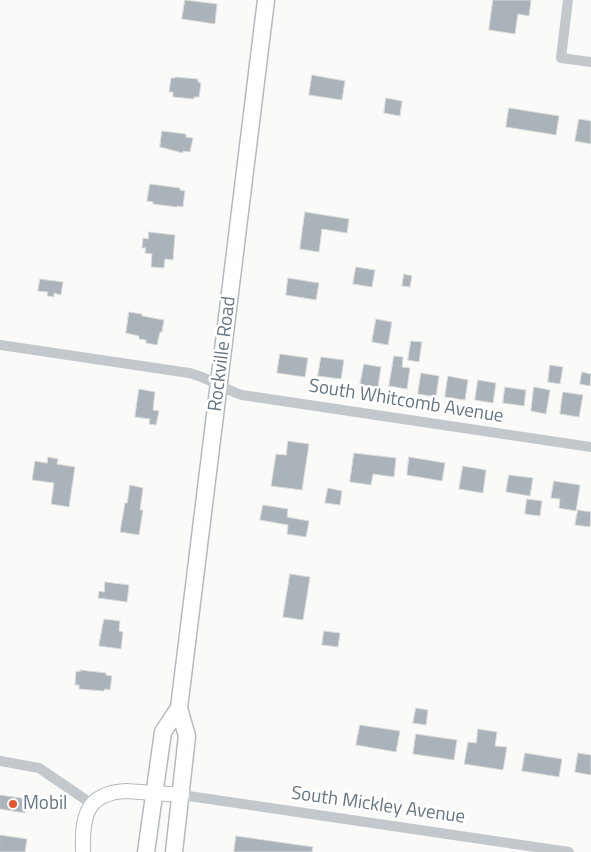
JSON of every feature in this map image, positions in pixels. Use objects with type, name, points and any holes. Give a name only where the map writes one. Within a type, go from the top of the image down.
[{"type":"main road","name":"Rockville Road","points":[[174,852],[182,795],[187,736],[179,708],[266,0]]},
{"type":"main road","name":"Rockville Road","points":[[146,852],[163,732],[179,708]]},
{"type":"street","points":[[568,0],[561,58],[591,62]]},
{"type":"street","name":"South Whitcomb Avenue","points":[[0,345],[200,375],[242,395],[591,447]]},
{"type":"street","points":[[0,761],[39,768],[92,804]]},
{"type":"street","points":[[83,852],[84,819],[92,804],[98,799],[117,792],[154,792],[182,795]]},
{"type":"street","name":"South Mickley Avenue","points":[[182,795],[569,852]]},
{"type":"building","points":[[185,0],[217,4],[215,24],[182,19]]},
{"type":"building","points":[[493,0],[531,0],[529,16],[518,14],[515,34],[489,30]]},
{"type":"building","points":[[312,75],[345,81],[342,100],[309,95]]},
{"type":"building","points":[[171,78],[198,79],[198,82],[201,83],[199,97],[194,97],[194,99],[173,97],[173,92],[169,92]]},
{"type":"building","points":[[386,98],[402,101],[400,116],[384,113]]},
{"type":"building","points":[[509,108],[559,116],[556,135],[506,127]]},
{"type":"building","points":[[579,119],[591,121],[591,144],[575,141]]},
{"type":"building","points":[[162,131],[186,134],[186,137],[193,138],[190,152],[183,151],[183,153],[160,147]]},
{"type":"building","points":[[150,184],[180,188],[180,190],[185,191],[183,207],[153,204],[153,202],[147,201]]},
{"type":"building","points":[[305,212],[349,219],[347,233],[322,229],[319,252],[300,249]]},
{"type":"building","points":[[149,232],[175,235],[173,260],[165,259],[164,268],[151,267],[152,254],[145,253],[146,248],[142,248],[143,238],[148,239]]},
{"type":"building","points":[[356,267],[375,270],[372,287],[353,284]]},
{"type":"building","points":[[404,274],[412,276],[410,287],[402,286]]},
{"type":"building","points":[[288,278],[319,283],[316,300],[286,295]]},
{"type":"building","points":[[40,279],[63,282],[61,295],[54,293],[54,297],[47,296],[48,292],[38,291]]},
{"type":"building","points":[[129,312],[164,320],[157,345],[146,343],[146,340],[139,339],[139,336],[126,333]]},
{"type":"building","points":[[376,319],[392,322],[388,345],[372,342]]},
{"type":"building","points":[[411,341],[422,342],[419,362],[408,360]]},
{"type":"building","points":[[280,354],[308,358],[305,377],[277,373]]},
{"type":"building","points":[[394,356],[403,357],[402,367],[410,368],[407,389],[389,386]]},
{"type":"building","points":[[321,357],[344,360],[341,379],[318,376]]},
{"type":"building","points":[[364,364],[381,367],[378,387],[360,385]]},
{"type":"building","points":[[550,365],[563,367],[560,384],[548,382]]},
{"type":"building","points":[[582,372],[591,374],[590,386],[580,384]]},
{"type":"building","points":[[421,373],[439,376],[436,397],[418,394]]},
{"type":"building","points":[[448,376],[468,380],[465,400],[445,397]]},
{"type":"building","points":[[478,380],[496,383],[493,403],[475,400]]},
{"type":"building","points":[[505,387],[526,390],[524,406],[503,403]]},
{"type":"building","points":[[534,387],[550,390],[546,414],[531,411]]},
{"type":"building","points":[[139,389],[155,392],[153,410],[159,411],[156,425],[149,424],[150,419],[135,417]]},
{"type":"building","points":[[563,392],[583,395],[579,417],[560,414]]},
{"type":"building","points":[[288,441],[309,444],[302,490],[271,486],[276,454],[286,455]]},
{"type":"building","points":[[354,453],[396,458],[394,477],[373,474],[371,485],[350,482]]},
{"type":"building","points":[[48,457],[58,459],[57,464],[75,467],[69,507],[51,504],[54,483],[32,480],[35,461],[47,463]]},
{"type":"building","points":[[409,457],[445,463],[442,481],[407,475]]},
{"type":"building","points":[[463,466],[486,470],[483,493],[459,489]]},
{"type":"building","points":[[509,475],[533,478],[530,496],[506,492]]},
{"type":"building","points":[[554,481],[580,485],[576,511],[559,508],[560,499],[551,498]]},
{"type":"building","points":[[130,485],[143,488],[140,510],[143,510],[139,535],[120,532]]},
{"type":"building","points":[[328,488],[342,491],[340,505],[325,503]]},
{"type":"building","points":[[527,499],[542,501],[540,516],[525,514]]},
{"type":"building","points":[[263,505],[288,509],[287,517],[309,521],[306,537],[287,534],[288,525],[260,520]]},
{"type":"building","points":[[578,510],[591,512],[590,527],[575,525]]},
{"type":"building","points":[[290,574],[310,577],[303,620],[283,617]]},
{"type":"building","points":[[105,582],[129,585],[127,602],[98,598],[99,591],[104,592]]},
{"type":"building","points":[[104,619],[120,621],[119,631],[123,632],[121,649],[99,646]]},
{"type":"building","points":[[324,631],[340,633],[338,647],[322,645]]},
{"type":"building","points":[[80,670],[106,673],[106,675],[112,676],[110,690],[79,689],[79,685],[75,685],[76,671],[80,672]]},
{"type":"building","points":[[416,708],[428,710],[426,725],[413,723]]},
{"type":"building","points":[[360,725],[400,731],[396,752],[356,745]]},
{"type":"building","points":[[478,729],[497,732],[495,746],[507,747],[503,770],[464,764],[468,742],[476,743]]},
{"type":"building","points":[[416,734],[457,740],[454,760],[413,754]]},
{"type":"building","points":[[525,753],[562,759],[559,777],[522,771]]},
{"type":"building","points":[[578,753],[591,755],[591,775],[575,772]]},
{"type":"building","name":"Mobil","points":[[0,795],[27,799],[25,813],[0,809]]},
{"type":"building","points":[[0,835],[27,839],[25,852],[0,852]]},
{"type":"building","points":[[236,836],[313,847],[312,852],[234,852]]},
{"type":"place","name":"Mobil","points":[[13,804]]}]
